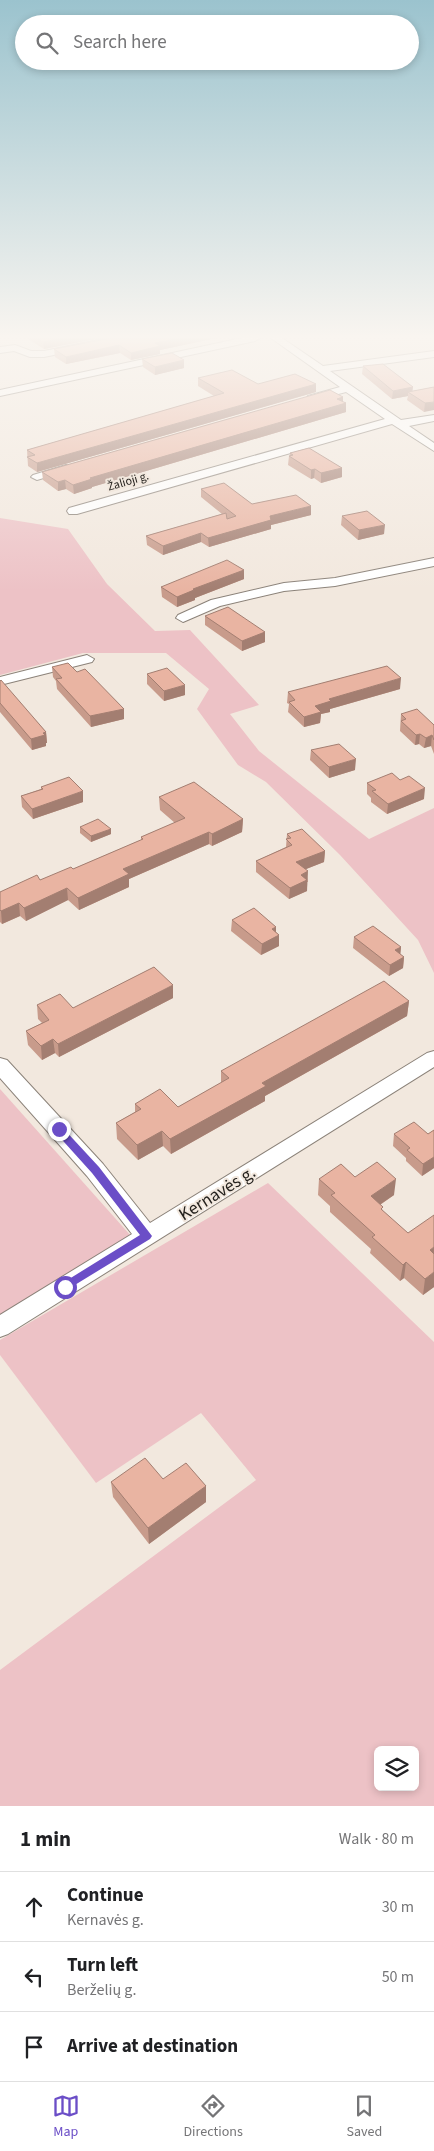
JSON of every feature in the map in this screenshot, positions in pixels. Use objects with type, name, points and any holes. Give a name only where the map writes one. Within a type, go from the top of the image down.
[{"type":"street","name":"Žalioji g.","points":[[73,511],[395,422]]},
{"type":"street","points":[[396,422],[434,448]]},
{"type":"street","points":[[37,476],[74,466]]},
{"type":"street","points":[[182,618],[216,603],[284,587],[334,582],[434,562]]},
{"type":"street","points":[[0,681],[87,659]]},
{"type":"street","name":"Kernavės g.","points":[[0,1327],[434,1058]]},
{"type":"street","points":[[0,1065],[95,1170],[147,1236]]},
{"type":"shaded area","points":[[0,518],[68,529],[107,584],[155,631],[190,630],[259,705],[230,714],[259,751],[369,839],[434,808],[434,973],[418,940],[340,855],[266,782],[238,765],[197,709],[209,689],[166,653],[83,653],[0,675]]},
{"type":"shaded area","points":[[0,1089],[131,1236],[0,1315]]},
{"type":"shaded area","points":[[268,1183],[434,1342],[434,1806],[0,1806],[0,1670],[256,1480],[201,1413],[96,1483],[0,1355],[0,1340]]},
{"type":"building","points":[[123,422],[181,422],[37,463],[27,457],[35,455],[27,450]]},
{"type":"building","points":[[217,422],[280,422],[90,478],[92,479],[73,485],[65,480],[58,482],[42,472]]},
{"type":"building","points":[[309,448],[342,468],[321,473],[315,469],[311,470],[289,456],[293,455],[290,453]]},
{"type":"building","points":[[224,483],[252,504],[296,495],[311,506],[270,516],[271,520],[208,538],[201,533],[163,546],[146,536],[226,513],[227,519],[236,516],[201,489]]},
{"type":"building","points":[[367,511],[385,525],[359,530],[342,516]]},
{"type":"building","points":[[227,560],[244,570],[177,597],[161,587]]},
{"type":"building","points":[[228,607],[265,632],[242,641],[205,616]]},
{"type":"building","points":[[68,663],[77,672],[85,669],[124,709],[90,716],[56,679],[62,678],[52,667]]},
{"type":"building","points":[[387,666],[401,678],[329,699],[331,701],[315,706],[321,712],[304,717],[289,702],[295,700],[288,692]]},
{"type":"building","points":[[167,668],[185,685],[164,691],[147,674]]},
{"type":"building","points":[[1,680],[46,732],[43,733],[45,735],[31,739],[0,703]]},
{"type":"building","points":[[417,709],[434,725],[434,740],[432,735],[426,738],[420,734],[416,735],[401,721],[406,719],[401,714]]},
{"type":"building","points":[[339,744],[356,759],[329,767],[311,750]]},
{"type":"building","points":[[392,773],[400,780],[409,776],[425,788],[388,804],[372,791],[376,790],[367,783]]},
{"type":"building","points":[[69,777],[83,791],[32,809],[21,796],[43,789],[41,787]]},
{"type":"building","points":[[194,782],[243,819],[212,834],[209,832],[123,869],[129,874],[78,898],[67,888],[24,908],[19,903],[0,910],[0,892],[37,875],[40,880],[71,867],[73,869],[143,839],[141,837],[185,818],[159,797]]},
{"type":"building","points":[[98,819],[111,829],[91,836],[80,827]]},
{"type":"building","points":[[302,829],[325,851],[296,862],[308,871],[301,875],[307,880],[290,888],[256,861],[292,845],[286,839],[291,838],[287,834]]},
{"type":"building","points":[[254,908],[276,927],[272,929],[279,935],[262,944],[232,920]]},
{"type":"building","points":[[373,926],[401,947],[395,950],[404,957],[390,965],[354,937]]},
{"type":"building","points":[[154,967],[173,985],[58,1044],[53,1039],[41,1046],[26,1031],[49,1020],[37,1005],[60,994],[73,1008]]},
{"type":"building","points":[[384,981],[409,1001],[262,1083],[266,1086],[170,1139],[162,1131],[137,1145],[116,1123],[141,1109],[135,1104],[160,1089],[178,1107],[229,1078],[221,1071]]},
{"type":"building","points":[[414,1122],[428,1134],[434,1130],[434,1157],[423,1164],[407,1150],[410,1148],[394,1134]]},
{"type":"building","points":[[377,1162],[396,1179],[371,1196],[383,1207],[381,1209],[408,1233],[434,1215],[434,1247],[430,1250],[434,1254],[434,1272],[425,1279],[406,1262],[403,1265],[372,1237],[375,1235],[331,1195],[335,1193],[319,1179],[341,1164],[355,1177]]},
{"type":"building","points":[[145,1458],[163,1479],[186,1463],[206,1486],[148,1528],[111,1482]]},
{"type":"route","points":[[59,1129],[95,1170],[147,1236],[65,1287]]}]
